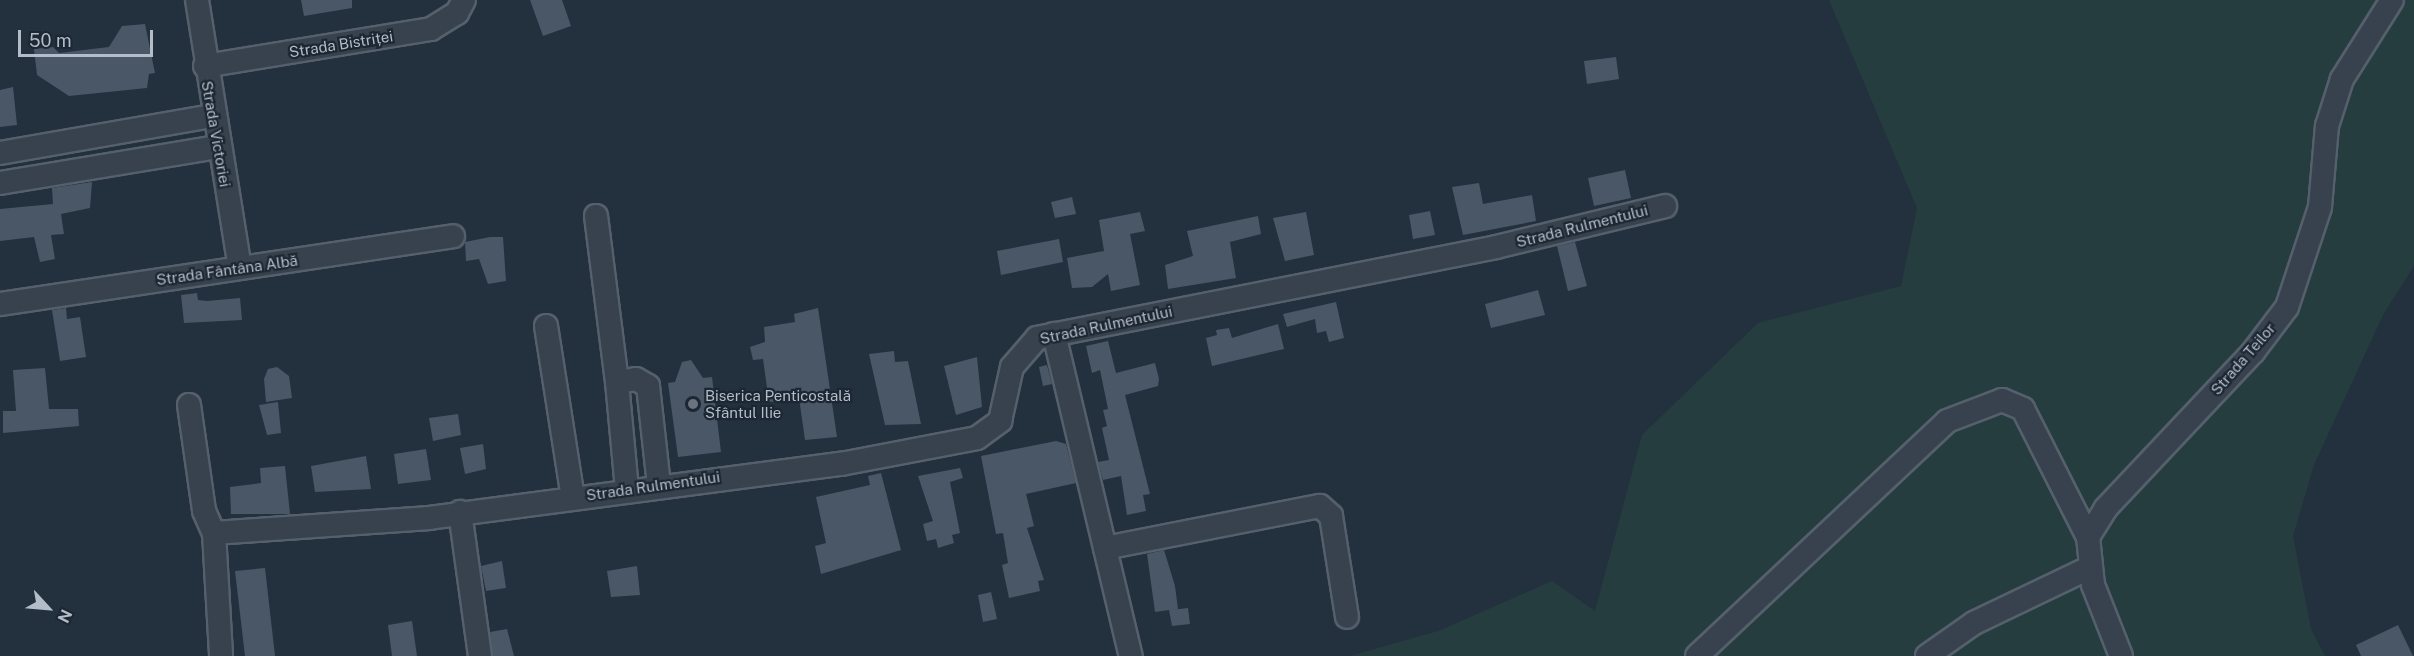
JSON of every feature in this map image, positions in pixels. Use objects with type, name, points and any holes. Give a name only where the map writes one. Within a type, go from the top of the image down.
[{"type":"street","name":"Strada Victoriei","points":[[197,0],[212,116],[240,268]]},
{"type":"street","name":"Strada Bistriței","points":[[205,66],[431,29],[457,13],[464,0]]},
{"type":"street","name":"Strada Teilor","points":[[2088,537],[2106,508],[2253,352],[2287,307],[2320,207],[2327,126],[2342,79],[2392,0]]},
{"type":"street","points":[[0,153],[212,116]]},
{"type":"street","points":[[0,183],[218,147]]},
{"type":"street","name":"Strada Rulmentului","points":[[214,533],[460,512],[573,498],[627,489],[841,464],[977,438],[999,421],[1020,354],[1037,338],[1496,247],[1665,206]]},
{"type":"street","points":[[596,216],[617,382],[627,489]]},
{"type":"street","name":"Strada Fântâna Albă","points":[[0,304],[453,236]]},
{"type":"street","points":[[546,326],[573,498]]},
{"type":"street","points":[[1054,334],[1131,656]]},
{"type":"street","points":[[617,382],[636,379],[648,386],[659,485]]},
{"type":"street","points":[[1697,656],[1947,421],[2002,400],[2023,409],[2088,537],[2089,568],[2121,656]]},
{"type":"street","points":[[189,405],[204,511],[214,533],[221,656]]},
{"type":"street","points":[[1105,548],[1320,506],[1331,516],[1347,617]]},
{"type":"street","points":[[460,512],[480,656]]},
{"type":"street","points":[[1927,656],[1974,623],[2089,568]]},
{"type":"green space","points":[[1829,0],[2414,0],[2414,266],[2384,313],[2314,465],[2293,536],[2311,629],[2325,656],[1350,656],[1438,631],[1552,581],[1595,611],[1642,435],[1758,323],[1901,286],[1917,208]]},
{"type":"building","points":[[301,0],[352,0],[352,8],[304,16]]},
{"type":"building","points":[[530,0],[562,0],[571,26],[543,36]]},
{"type":"building","points":[[145,24],[155,73],[149,74],[147,88],[69,96],[37,75],[34,49],[53,47],[59,53],[109,47],[122,26]]},
{"type":"building","points":[[1616,57],[1619,79],[1587,84],[1584,61]]},
{"type":"building","points":[[13,87],[17,125],[0,127],[0,90]]},
{"type":"building","points":[[1625,170],[1631,198],[1594,206],[1588,178]]},
{"type":"building","points":[[92,182],[90,208],[61,214],[64,234],[51,235],[55,259],[40,262],[34,237],[0,241],[0,209],[53,204],[52,188]]},
{"type":"building","points":[[1479,183],[1483,204],[1532,195],[1536,221],[1463,235],[1452,187]]},
{"type":"building","points":[[1072,197],[1076,214],[1055,218],[1051,202]]},
{"type":"building","points":[[1430,211],[1435,235],[1413,239],[1409,215]]},
{"type":"building","points":[[1140,212],[1145,231],[1130,234],[1140,285],[1111,291],[1108,274],[1092,287],[1072,288],[1067,258],[1104,251],[1099,220]]},
{"type":"building","points":[[1306,212],[1314,255],[1285,261],[1273,218]]},
{"type":"building","points":[[1258,216],[1261,234],[1230,242],[1236,278],[1168,289],[1165,265],[1193,256],[1187,231]]},
{"type":"building","points":[[503,237],[506,281],[488,284],[479,259],[466,261],[465,242]]},
{"type":"building","points":[[1059,239],[1063,262],[1001,275],[997,251]]},
{"type":"building","points":[[1575,242],[1587,286],[1568,291],[1557,246]]},
{"type":"building","points":[[1538,290],[1545,315],[1491,328],[1485,304]]},
{"type":"building","points":[[197,293],[198,300],[240,298],[242,320],[184,323],[181,295]]},
{"type":"building","points":[[1336,302],[1344,338],[1329,342],[1326,331],[1317,333],[1315,319],[1287,327],[1283,314]]},
{"type":"building","points":[[66,308],[67,319],[80,317],[86,357],[60,361],[52,310]]},
{"type":"building","points":[[818,308],[837,437],[805,440],[799,398],[769,402],[763,359],[753,360],[750,347],[765,342],[764,327],[795,322],[794,314]]},
{"type":"building","points":[[1278,324],[1284,349],[1212,366],[1206,338],[1217,335],[1216,330],[1229,328],[1232,338]]},
{"type":"building","points":[[1108,341],[1116,373],[1155,363],[1159,379],[1158,386],[1125,395],[1150,494],[1143,495],[1146,511],[1127,515],[1121,476],[1103,480],[1098,462],[1109,460],[1102,428],[1107,426],[1103,410],[1108,409],[1100,370],[1092,373],[1086,346]]},
{"type":"building","points":[[894,351],[895,362],[908,361],[921,424],[885,425],[869,354]]},
{"type":"building","points":[[977,357],[982,407],[956,415],[944,366]]},
{"type":"building","name":"Biserica Penticostală Sfântul Ilie","points":[[691,360],[703,378],[712,377],[721,452],[678,457],[668,383],[675,382],[682,362]]},
{"type":"building","points":[[1047,365],[1052,384],[1043,386],[1039,367]]},
{"type":"building","points":[[277,367],[289,376],[292,398],[266,402],[264,379],[268,369]]},
{"type":"building","points":[[45,368],[49,409],[78,409],[79,426],[3,433],[3,411],[16,411],[13,370]]},
{"type":"building","points":[[278,402],[281,433],[267,435],[259,405]]},
{"type":"building","points":[[458,414],[461,435],[433,441],[429,418]]},
{"type":"building","points":[[1056,441],[1066,444],[1076,483],[1026,494],[1034,526],[1027,528],[1044,580],[1038,581],[1040,591],[1009,598],[1002,565],[1008,563],[1003,533],[996,534],[981,456]]},
{"type":"building","points":[[483,444],[486,469],[465,474],[460,448]]},
{"type":"building","points":[[426,449],[431,480],[398,484],[394,454]]},
{"type":"building","points":[[366,456],[371,489],[315,492],[311,466]]},
{"type":"building","points":[[285,466],[290,514],[231,514],[230,487],[261,483],[260,468]]},
{"type":"building","points":[[960,468],[963,478],[950,482],[960,533],[952,535],[954,543],[938,548],[936,539],[927,541],[923,524],[933,521],[918,476]]},
{"type":"building","points":[[881,473],[901,550],[821,574],[815,546],[826,543],[816,497],[870,485],[868,476]]},
{"type":"building","points":[[1164,550],[1175,586],[1178,609],[1171,610],[1188,608],[1190,624],[1172,626],[1169,610],[1155,612],[1147,554]]},
{"type":"building","points":[[502,561],[506,588],[486,591],[481,566]]},
{"type":"building","points":[[637,566],[640,595],[611,597],[607,571]]},
{"type":"building","points":[[265,568],[275,656],[245,656],[235,571]]},
{"type":"building","points":[[991,592],[997,619],[983,622],[978,595]]},
{"type":"building","points":[[412,621],[417,656],[392,656],[388,625]]},
{"type":"building","points":[[2398,625],[2413,656],[2361,656],[2356,645]]},
{"type":"building","points":[[507,629],[514,656],[493,656],[490,632]]},
{"type":"place","name":"Biserica Penticostală Sfântul Ilie","points":[[693,404]]}]
